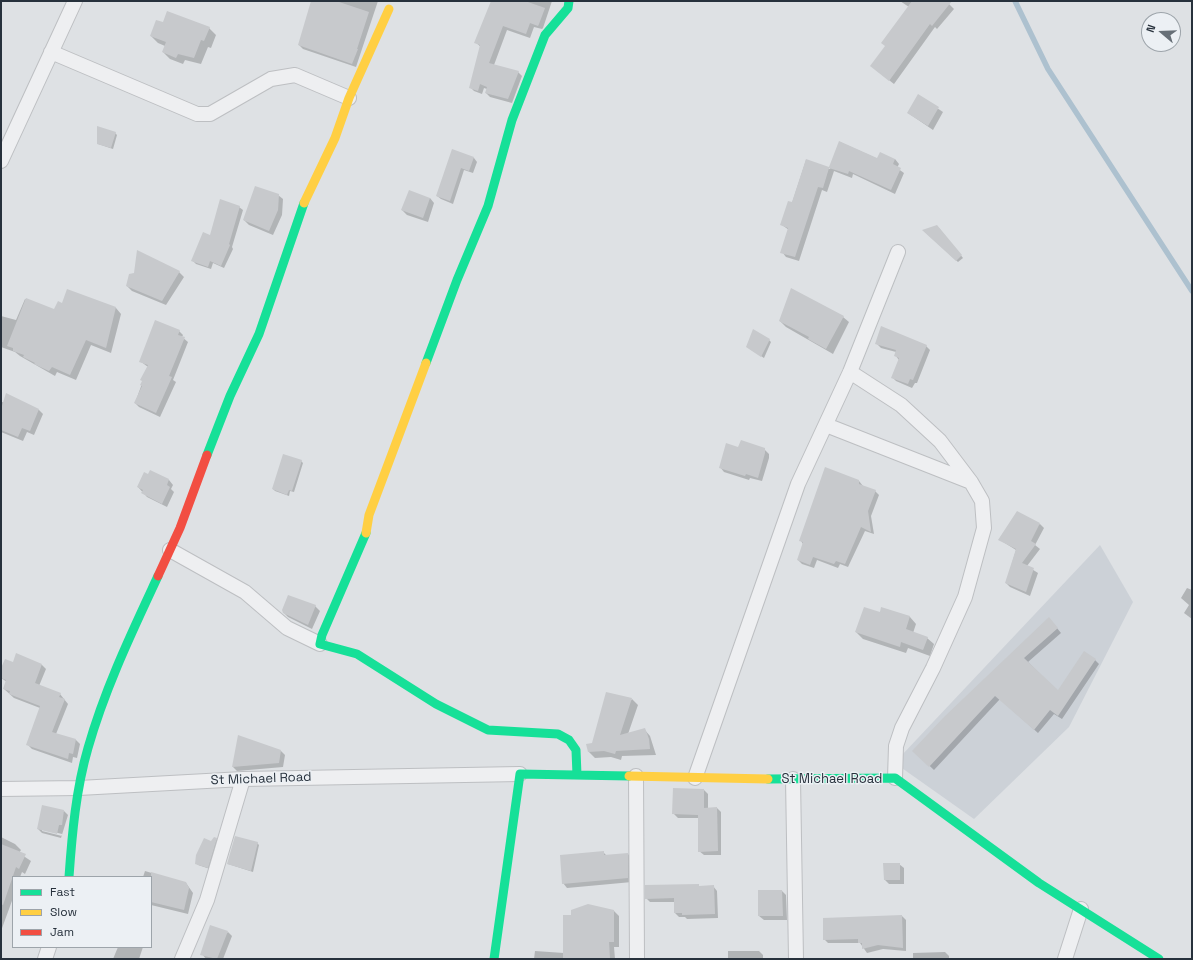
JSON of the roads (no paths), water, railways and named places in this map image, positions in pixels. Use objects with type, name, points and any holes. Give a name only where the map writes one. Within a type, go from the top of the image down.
[{"type":"street","points":[[1,161],[75,1]]},
{"type":"street","points":[[320,644],[322,635],[366,536],[369,515],[457,280],[488,206],[512,120],[539,50],[545,35],[568,8],[569,1]]},
{"type":"street","points":[[69,876],[73,826],[79,788],[88,748],[118,658],[180,528],[230,396],[259,334],[301,209],[335,138],[350,98],[389,9]]},
{"type":"street","points":[[51,52],[197,114],[210,114],[271,79],[295,75],[350,98]]},
{"type":"street","points":[[695,778],[798,484],[850,372],[898,252]]},
{"type":"street","points":[[850,372],[901,405],[929,430],[940,441],[971,482],[982,501],[984,528],[965,597],[900,734],[896,746],[895,778]]},
{"type":"street","points":[[826,425],[971,482]]},
{"type":"street","points":[[170,550],[245,592],[287,628],[320,644],[357,654],[436,704],[488,730],[558,734],[569,740],[576,750],[577,774]]},
{"type":"street","points":[[494,959],[520,774]]},
{"type":"street","name":"St Michael Road","points":[[1,789],[79,788],[243,779],[520,774],[577,774],[793,780],[895,778],[1039,883],[1159,959]]},
{"type":"street","points":[[636,776],[637,959]]},
{"type":"street","points":[[182,959],[207,900],[243,779]]},
{"type":"street","points":[[793,780],[796,959]]},
{"type":"street","points":[[1065,959],[1081,909]]},
{"type":"street","points":[[45,959],[49,948]]},
{"type":"waterway","points":[[1015,1],[1048,69],[1192,291]]}]
